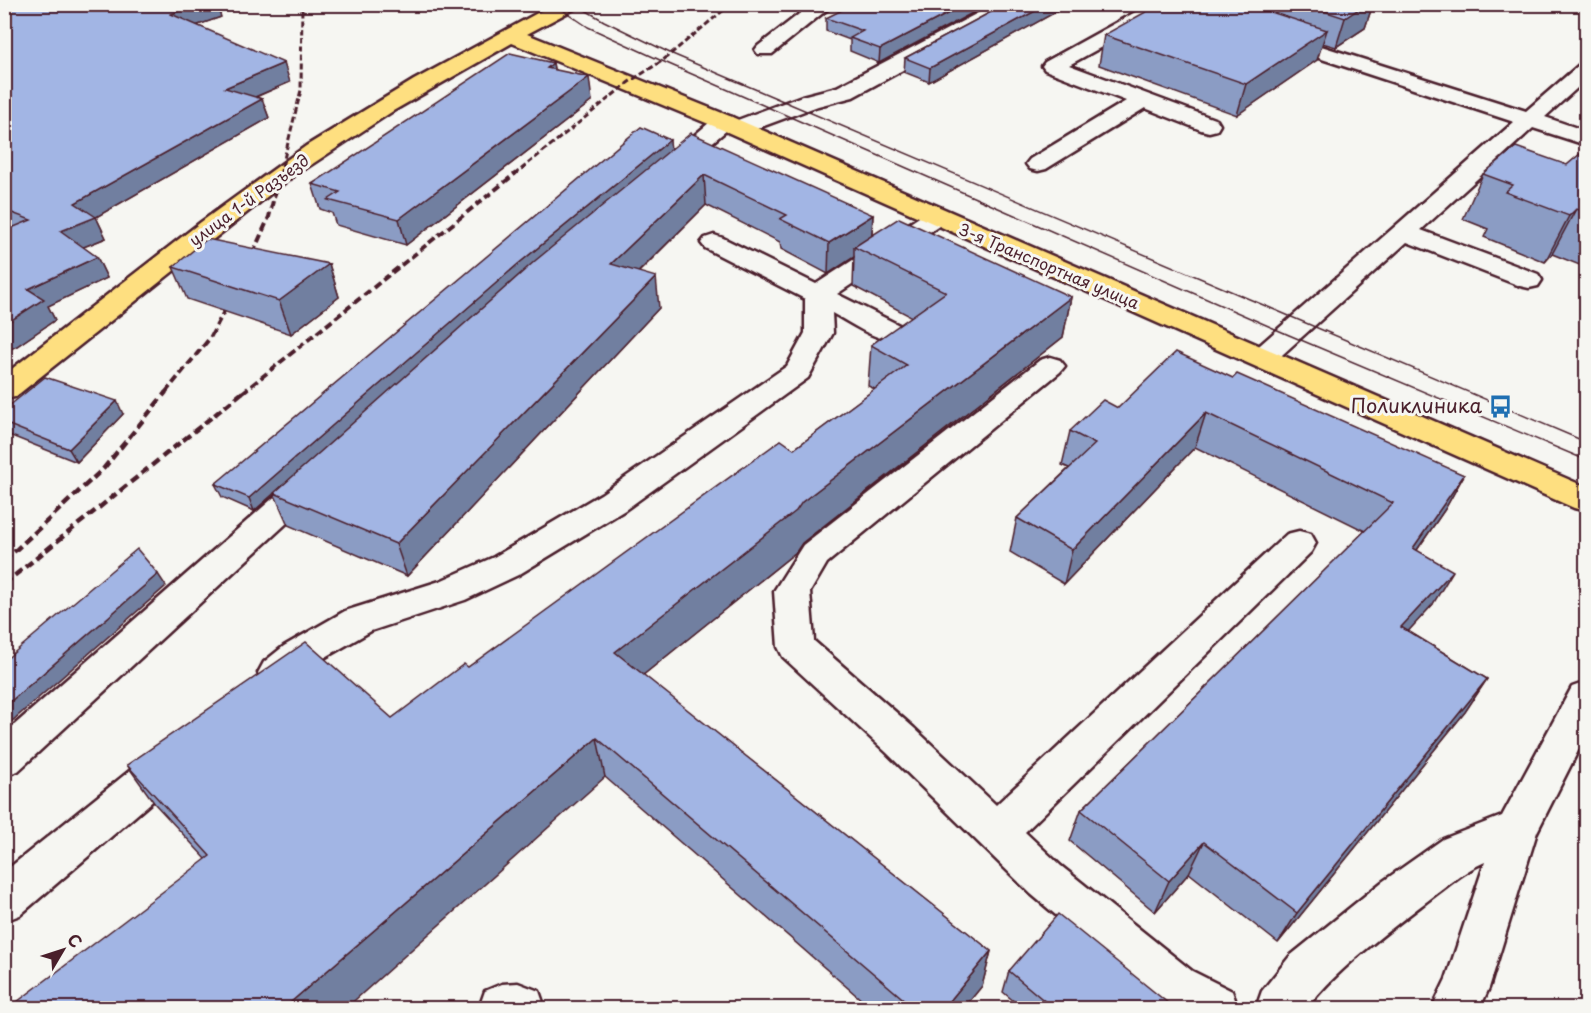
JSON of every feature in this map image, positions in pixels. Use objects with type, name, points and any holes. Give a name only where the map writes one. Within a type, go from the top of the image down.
[{"type":"main road","name":"улица 1-й Разъезд","points":[[4,390],[203,232],[281,174],[358,122],[569,4]]},
{"type":"main road","name":"3-я Транспортная улица","points":[[511,35],[731,125],[936,217],[1587,500]]},
{"type":"lane","points":[[765,50],[825,4]]},
{"type":"lane","points":[[646,186],[731,125],[810,100],[845,92],[1010,4]]},
{"type":"lane","points":[[1174,6],[1052,66],[1209,125]]},
{"type":"lane","points":[[1259,32],[1587,138]]},
{"type":"lane","points":[[1262,358],[1587,69]]},
{"type":"lane","points":[[1038,164],[1143,100]]},
{"type":"lane","points":[[818,295],[936,217]]},
{"type":"lane","points":[[1404,231],[1529,280]]},
{"type":"lane","points":[[714,243],[893,333]]},
{"type":"lane","points":[[251,695],[297,657],[358,621],[452,591],[506,566],[613,502],[779,386],[798,372],[819,333],[818,295]]},
{"type":"lane","points":[[1050,366],[815,554],[792,591],[796,646],[900,740],[1046,880],[1176,987],[1215,1008]]},
{"type":"lane","points":[[4,759],[338,458]]},
{"type":"lane","points":[[996,832],[1299,543]]},
{"type":"lane","points":[[1456,1008],[1466,988],[1517,830],[1587,698]]},
{"type":"lane","points":[[4,900],[197,740]]},
{"type":"lane","points":[[1279,1008],[1306,972],[1398,897],[1458,853],[1517,830]]},
{"type":"lane","points":[[502,1008],[518,1006],[522,1008]]},
{"type":"building","points":[[4,4],[198,4],[171,14],[284,63],[225,88],[262,99],[75,203],[96,217],[61,231],[97,257],[28,289],[44,299],[4,325],[4,231],[31,220],[4,210]]},
{"type":"building","points":[[854,4],[966,4],[880,49],[850,38],[863,31],[826,18]]},
{"type":"building","points":[[1006,4],[1048,4],[930,68],[905,58]]},
{"type":"building","points":[[1160,4],[1186,4],[1199,9],[1207,4],[1246,4],[1327,30],[1246,84],[1104,35]]},
{"type":"building","points":[[1302,4],[1366,4],[1345,18]]},
{"type":"building","points":[[510,53],[553,63],[547,68],[589,77],[399,219],[328,200],[340,192],[312,184]]},
{"type":"building","points":[[641,127],[670,140],[518,264],[249,498],[215,484]]},
{"type":"building","points":[[691,133],[873,215],[829,243],[780,219],[787,215],[704,175],[611,264],[656,277],[396,544],[274,493],[536,260]]},
{"type":"building","points":[[1516,147],[1567,165],[1587,148],[1587,212],[1576,209],[1569,216],[1505,192],[1513,185],[1483,174]]},
{"type":"building","points":[[899,218],[1071,297],[802,502],[796,511],[615,652],[991,951],[944,1008],[914,1008],[597,738],[284,1008],[9,1008],[210,856],[127,765],[306,642],[392,718],[464,664],[468,667],[781,440],[794,449],[907,365],[871,345],[946,292],[854,247]]},
{"type":"building","points":[[207,239],[329,264],[279,301],[173,267]]},
{"type":"building","points":[[1176,352],[1233,378],[1237,374],[1464,475],[1413,548],[1453,571],[1401,627],[1487,679],[1297,913],[1204,842],[1169,881],[1081,810],[1393,503],[1206,413],[1072,550],[1017,518],[1095,444],[1070,431],[1103,400],[1118,408]]},
{"type":"building","points":[[45,377],[117,401],[69,449],[4,423],[4,410]]},
{"type":"building","points":[[137,549],[158,574],[4,707],[4,661]]},
{"type":"building","points":[[1058,914],[1174,1008],[1053,1008],[1009,971]]},
{"type":"tram line","points":[[554,4],[588,27],[662,61],[1289,335],[1586,460]]},
{"type":"tram line","points":[[575,4],[604,21],[670,53],[1586,442]]},
{"type":"railway","points":[[280,175],[301,90],[302,4]]},
{"type":"railway","points":[[514,175],[629,82],[662,61],[731,4]]},
{"type":"railway","points":[[248,264],[269,217],[280,173]]},
{"type":"railway","points":[[242,393],[516,173]]},
{"type":"railway","points":[[165,393],[210,338],[232,296]]},
{"type":"railway","points":[[4,561],[104,468],[166,392]]},
{"type":"railway","points":[[4,584],[243,392]]},
{"type":"place","name":"Поликлиника","points":[[1500,406]]}]
